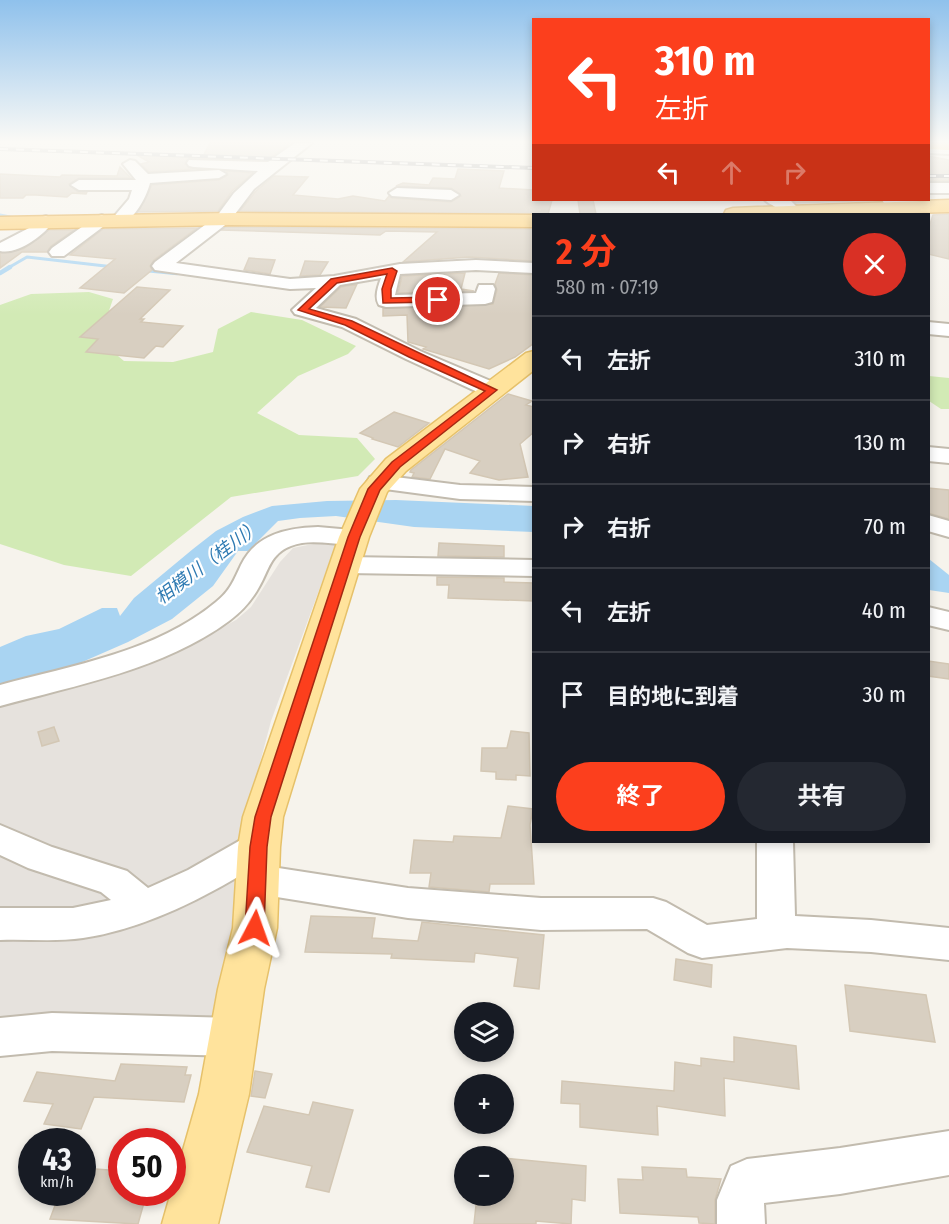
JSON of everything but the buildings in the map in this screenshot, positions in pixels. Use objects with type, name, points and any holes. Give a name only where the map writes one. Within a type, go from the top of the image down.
[{"type":"highway","points":[[753,213],[836,212],[949,206]]},
{"type":"highway","points":[[0,223],[223,219],[532,220]]},
{"type":"main road","points":[[190,1224],[224,1094],[255,928],[263,817],[352,545],[376,487],[405,458],[532,360]]},
{"type":"street","points":[[58,252],[111,220],[129,200]]},
{"type":"street","points":[[236,200],[223,219],[161,266],[290,284],[334,281],[392,271],[476,266],[532,268]]},
{"type":"street","points":[[441,220],[448,200]]},
{"type":"street","points":[[777,201],[784,203],[793,211]]},
{"type":"street","points":[[895,201],[922,206]]},
{"type":"street","points":[[6,247],[35,232],[46,221]]},
{"type":"street","points":[[392,271],[386,289],[386,301],[485,294]]},
{"type":"street","points":[[334,281],[302,310],[349,323],[412,355],[492,390]]},
{"type":"street","points":[[930,328],[949,330]]},
{"type":"street","points":[[930,454],[949,456]]},
{"type":"street","points":[[376,487],[532,494]]},
{"type":"street","points":[[930,524],[949,529]]},
{"type":"street","points":[[0,696],[134,658],[209,621],[227,609],[241,594],[262,553],[279,543],[307,535],[352,545],[532,568]]},
{"type":"street","points":[[930,616],[949,621]]},
{"type":"street","points":[[0,839],[41,858],[114,882],[142,905]]},
{"type":"street","points":[[775,843],[776,933]]},
{"type":"street","points":[[0,924],[95,920],[172,895],[223,869],[258,863],[408,903],[541,914],[653,913],[702,942],[776,933],[871,936],[949,944]]},
{"type":"street","points":[[0,1037],[52,1032],[233,1037]]},
{"type":"street","points":[[741,1224],[740,1200],[747,1182],[840,1171],[949,1153]]},
{"type":"shaded area","points":[[323,542],[336,544],[271,721],[256,778],[247,859],[215,1022],[0,1026],[0,700],[203,638],[236,620],[251,607],[280,562],[293,548]]},
{"type":"green space","points":[[89,292],[113,299],[99,340],[124,361],[173,362],[213,352],[218,329],[251,312],[302,320],[356,346],[348,354],[298,376],[257,413],[299,435],[357,438],[375,459],[358,476],[231,497],[131,576],[64,565],[0,544],[0,305],[31,294]]},
{"type":"green space","points":[[930,376],[949,378],[949,409],[941,409],[930,402]]},
{"type":"water","name":"相模川（桂川）","points":[[396,500],[532,506],[532,532],[414,527],[336,516],[278,521],[248,551],[238,551],[213,586],[172,619],[80,663],[0,687],[0,647],[26,636],[59,629],[102,608],[117,608],[120,616],[134,598],[216,531],[272,506],[327,501]]},
{"type":"water","points":[[930,560],[949,575],[949,593],[930,590]]},
{"type":"waterway","points":[[0,215],[20,219]]},
{"type":"waterway","points":[[8,268],[27,257],[114,267]]},
{"type":"waterway","points":[[0,273],[10,267]]},
{"type":"waterway","points":[[146,270],[177,273]]},
{"type":"route","points":[[255,928],[259,847],[263,817],[354,537],[374,489],[396,465],[492,390],[412,355],[349,323],[302,310],[317,299],[334,281],[392,271],[386,289],[386,301],[438,300]]}]
